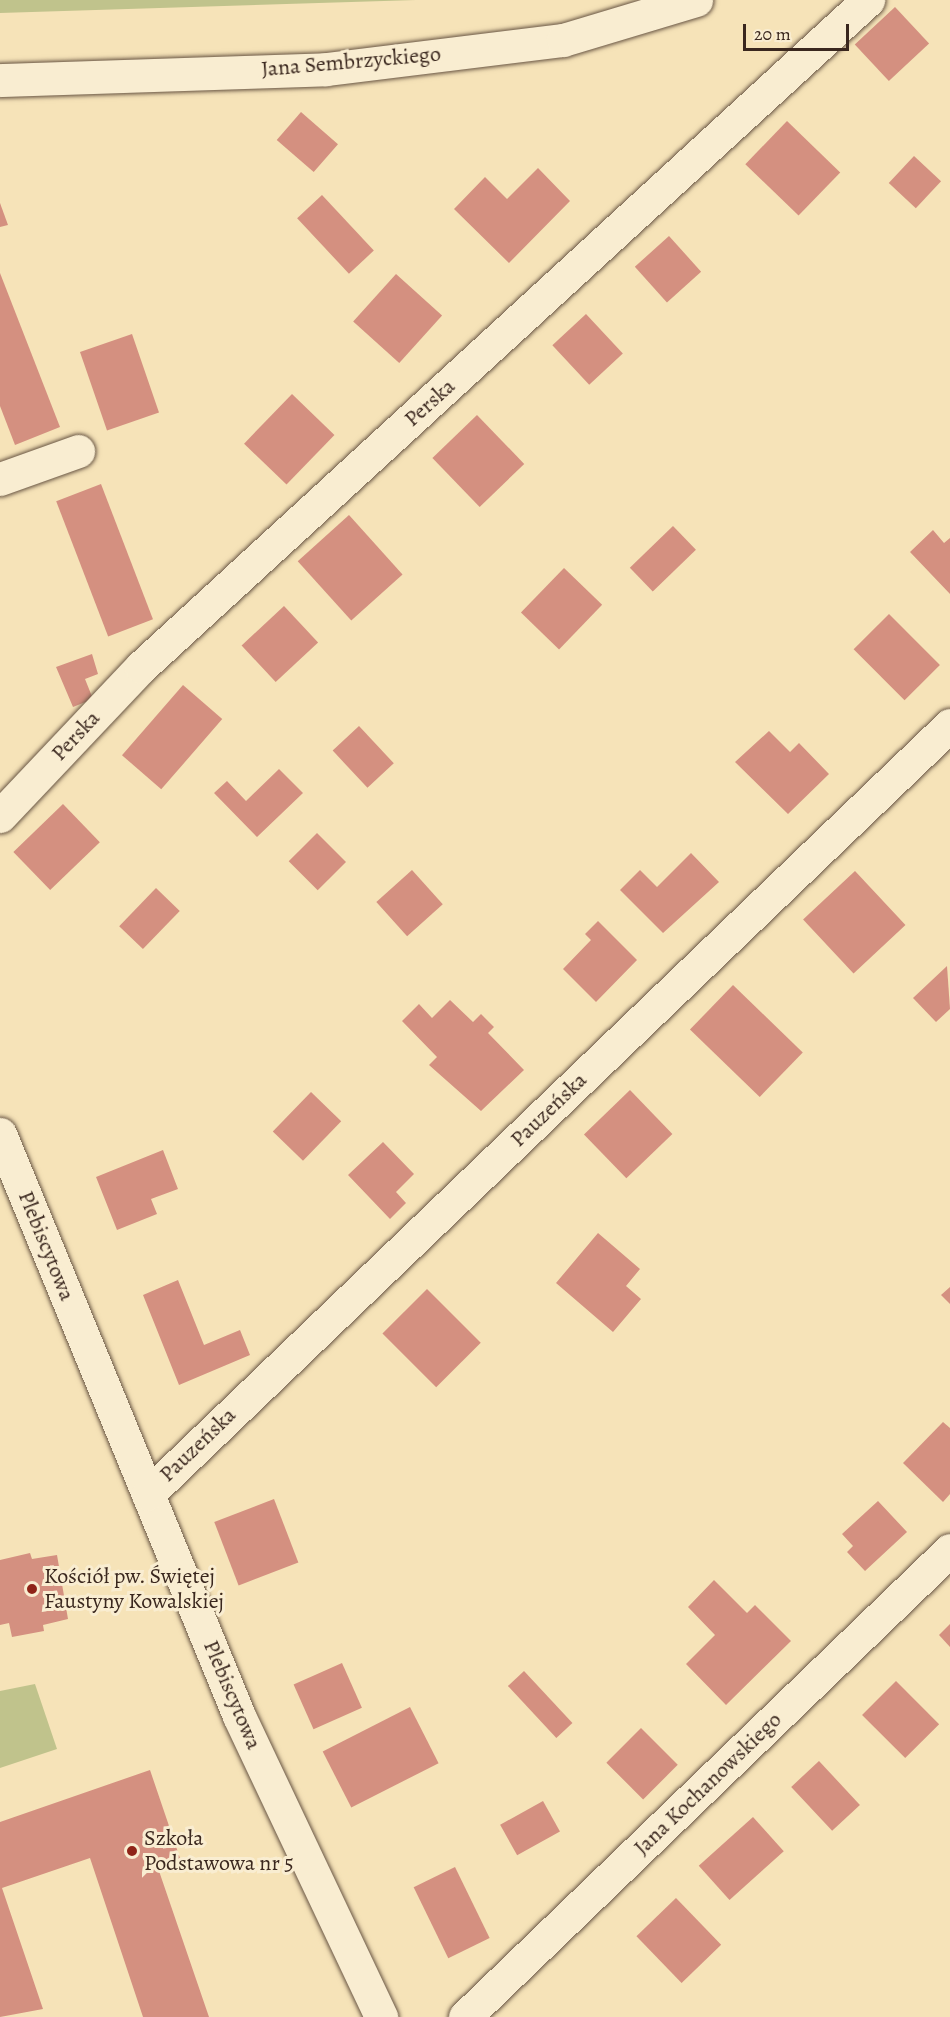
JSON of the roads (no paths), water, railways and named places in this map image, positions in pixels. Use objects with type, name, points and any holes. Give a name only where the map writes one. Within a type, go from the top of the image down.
[{"type":"street","name":"Jana Sembrzyckiego","points":[[0,80],[338,67],[563,40],[696,0]]},
{"type":"street","name":"Perska","points":[[0,816],[141,667],[868,0]]},
{"type":"street","points":[[0,479],[78,451]]},
{"type":"street","name":"Pauzeńska","points":[[148,1494],[950,724]]},
{"type":"street","name":"Plebiscytowa","points":[[0,1134],[239,1716],[381,2017]]},
{"type":"street","name":"Jana Kochanowskiego","points":[[465,2017],[950,1550]]},
{"type":"place","name":"Kościół pw. Świętej Faustyny Kowalskiej","points":[[32,1589]]},
{"type":"place","name":"Szkoła Podstawowa nr 5","points":[[132,1851]]}]
